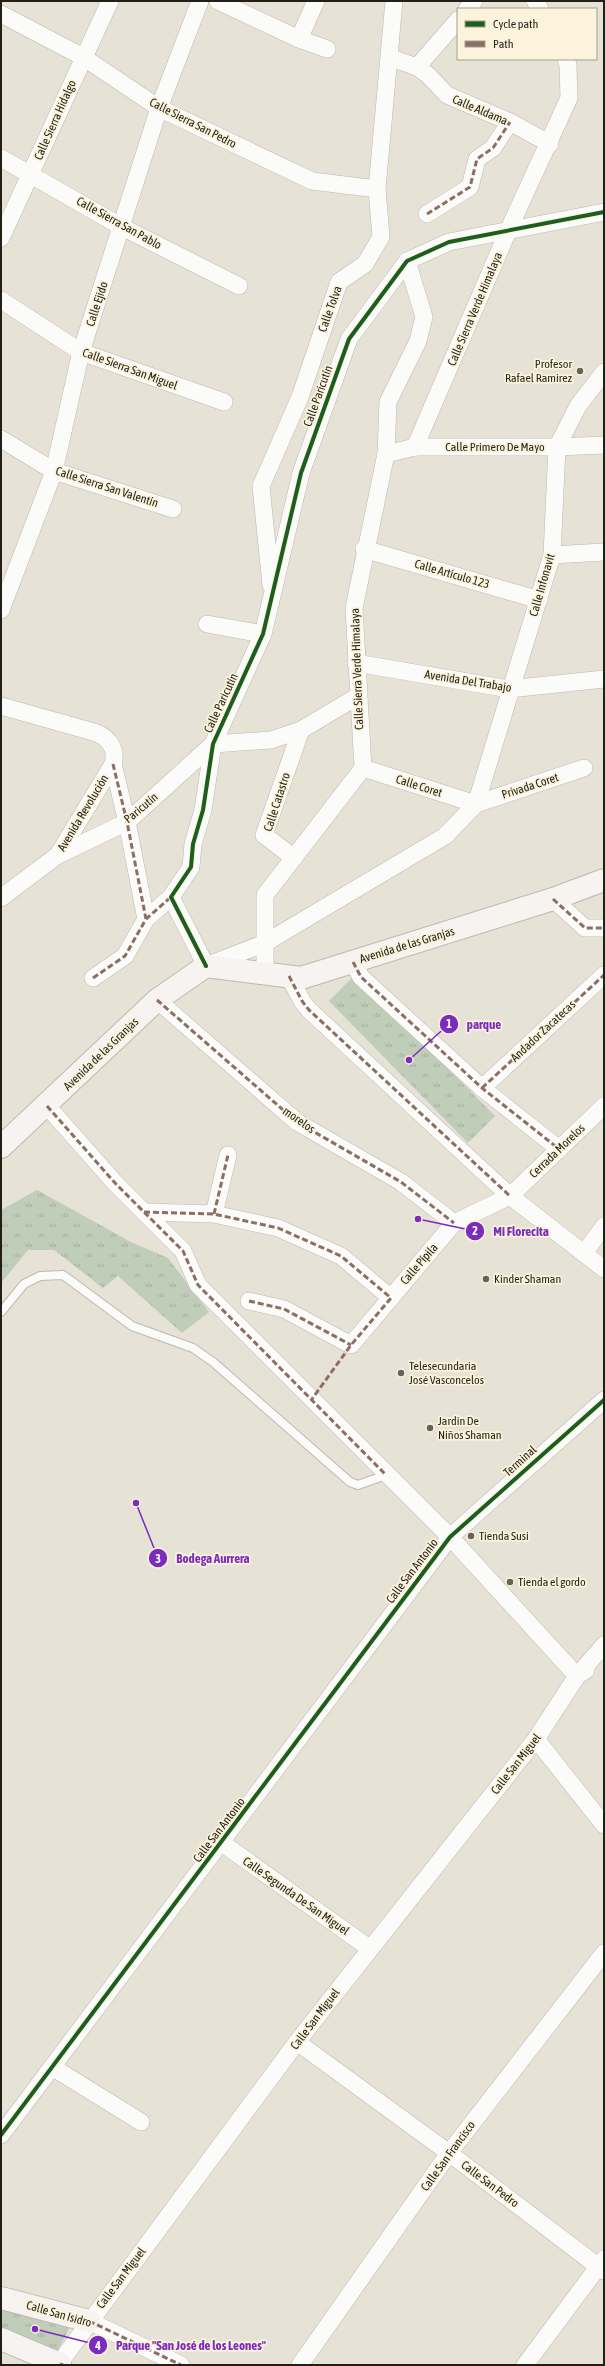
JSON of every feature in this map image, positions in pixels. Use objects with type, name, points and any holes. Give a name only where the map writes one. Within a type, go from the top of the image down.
[{"type":"street","name":"Calle Sierra Hidalgo","points":[[1,238],[32,174],[83,57],[110,1]]},
{"type":"street","name":"Calle Ejido","points":[[1,610],[6,581],[54,471],[81,352],[159,108],[200,1]]},
{"type":"street","points":[[218,1],[299,39],[327,49]]},
{"type":"street","points":[[299,39],[316,1]]},
{"type":"street","name":"Calle Tolva","points":[[272,599],[261,486],[300,397],[339,282],[365,264],[381,237],[377,188],[391,58],[394,1]]},
{"type":"street","name":"Calle Sierra San Pedro","points":[[1,14],[83,57],[159,108],[312,181],[377,188]]},
{"type":"street","points":[[391,58],[417,67],[457,21]]},
{"type":"street","name":"Calle Sierra Verde Himalaya","points":[[415,446],[508,231],[550,144],[569,98],[568,65],[566,60]]},
{"type":"street","name":"Calle Aldama","points":[[417,67],[447,95],[510,122],[550,144]]},
{"type":"street","points":[[427,214],[470,187],[477,159],[493,148],[510,122]]},
{"type":"street","name":"Calle Sierra San Pablo","points":[[1,158],[32,174],[122,227],[239,286]]},
{"type":"street","name":"Calle Paricutín","points":[[213,744],[263,634],[301,473],[349,339],[407,262],[449,242],[604,212]]},
{"type":"street","name":"Calle Sierra Verde Himalaya","points":[[362,768],[354,608],[364,549],[386,454],[388,402],[418,341],[424,317],[407,262]]},
{"type":"street","name":"Calle Sierra San Miguel","points":[[1,300],[81,352],[224,402]]},
{"type":"street","name":"Calle Infonavit","points":[[476,804],[509,690],[539,600],[552,555],[557,447],[578,406],[604,372]]},
{"type":"street","name":"Calle Sierra San Valentín","points":[[1,439],[54,471],[173,509]]},
{"type":"street","name":"Calle Primero De Mayo","points":[[386,454],[415,446],[557,447],[604,444]]},
{"type":"street","name":"Calle Artículo 123","points":[[364,549],[539,600]]},
{"type":"street","points":[[552,555],[604,552]]},
{"type":"street","points":[[207,624],[263,634]]},
{"type":"street","name":"Avenida Del Trabajo","points":[[356,663],[509,690],[604,679]]},
{"type":"street","points":[[93,978],[125,956],[146,919],[171,897],[191,867],[193,844],[203,810],[213,744],[271,740],[301,730],[358,696]]},
{"type":"street","name":"Avenida Revolución","points":[[1,706],[96,733],[109,742],[114,750],[113,764],[58,855],[1,898]]},
{"type":"street","name":"Calle Catastro","points":[[294,858],[264,835],[301,730]]},
{"type":"street","name":"Paricutín","points":[[58,855],[127,822],[213,744]]},
{"type":"street","points":[[113,764],[127,822],[146,919]]},
{"type":"street","points":[[265,973],[265,895],[362,768]]},
{"type":"street","name":"Calle Coret","points":[[362,768],[476,804]]},
{"type":"street","name":"Privada Coret","points":[[476,804],[584,768]]},
{"type":"street","name":"Avenida de las Granjas","points":[[1,1147],[47,1106],[157,1000],[206,966],[265,943],[444,836],[476,804]]},
{"type":"street","name":"Avenida de las Granjas","points":[[206,966],[301,978],[553,899],[604,880]]},
{"type":"street","points":[[171,897],[206,966]]},
{"type":"street","points":[[553,899],[586,928],[604,928]]},
{"type":"street","points":[[353,962],[361,977],[482,1088],[559,1149]]},
{"type":"street","name":"Andador Zacatecas","points":[[482,1088],[604,975]]},
{"type":"street","points":[[289,976],[302,1001],[309,1010],[510,1196],[604,1269]]},
{"type":"street","name":"morelos","points":[[157,1000],[297,1122],[400,1182],[454,1223]]},
{"type":"street","points":[[47,1106],[116,1184],[183,1251],[198,1285],[386,1475],[450,1537],[577,1676]]},
{"type":"street","name":"Cerrada Morelos","points":[[510,1196],[604,1106]]},
{"type":"street","points":[[214,1214],[228,1155]]},
{"type":"street","name":"Calle Pípila","points":[[249,1301],[284,1309],[351,1345],[454,1223],[510,1196]]},
{"type":"street","points":[[144,1212],[214,1214],[278,1228],[341,1256],[391,1298]]},
{"type":"street","points":[[584,1253],[604,1226]]},
{"type":"street","name":"Terminal","points":[[450,1537],[604,1400]]},
{"type":"street","name":"Calle San Antonio","points":[[1,2134],[222,1843],[450,1537]]},
{"type":"street","name":"Calle San Miguel","points":[[60,2364],[89,2321],[297,2042],[369,1948],[536,1740],[577,1676],[604,1645]]},
{"type":"street","name":"Calle San Miguel","points":[[577,1676],[604,1656]]},
{"type":"street","points":[[536,1740],[604,1825]]},
{"type":"street","name":"Calle Segunda De San Miguel","points":[[222,1843],[369,1948]]},
{"type":"street","name":"Calle San Francisco","points":[[300,2365],[449,2153],[604,1953]]},
{"type":"street","name":"Calle San Pedro","points":[[297,2042],[602,2265]]},
{"type":"street","points":[[52,2066],[141,2122]]},
{"type":"street","points":[[525,2365],[602,2265]]},
{"type":"street","name":"Calle San Isidro","points":[[1,2298],[89,2321],[180,2365]]},
{"type":"street","points":[[1,2339],[60,2364]]},
{"type":"lane","points":[[1,1312],[24,1284],[40,1276],[63,1275],[132,1326],[193,1348],[213,1362],[350,1482],[358,1485],[386,1475]]},
{"type":"green space","points":[[355,975],[495,1116],[468,1143],[329,1001]]},
{"type":"green space","points":[[37,1190],[131,1242],[168,1258],[209,1312],[182,1333],[118,1276],[103,1288],[54,1250],[28,1250],[1,1283],[1,1210]]},
{"type":"green space","points":[[1,2297],[73,2321],[54,2358],[1,2337]]},
{"type":"marked path","points":[[427,214],[470,187],[477,159],[493,148],[510,122]]},
{"type":"marked path","points":[[113,764],[127,822],[146,919]]},
{"type":"marked path","points":[[93,978],[125,956],[146,919],[171,897]]},
{"type":"marked path","points":[[553,899],[585,928],[604,928]]},
{"type":"marked path","points":[[353,962],[361,977],[482,1088],[559,1149]]},
{"type":"marked path","points":[[482,1088],[604,975]]},
{"type":"marked path","points":[[289,976],[302,1001],[309,1010],[510,1196]]},
{"type":"marked path","points":[[157,1000],[297,1122],[401,1182],[454,1223]]},
{"type":"marked path","points":[[47,1106],[116,1184],[183,1251],[198,1285],[386,1475]]},
{"type":"marked path","points":[[214,1214],[228,1155]]},
{"type":"marked path","points":[[144,1212],[214,1214],[278,1228],[341,1256],[391,1298],[351,1345],[312,1399]]},
{"type":"marked path","points":[[249,1301],[284,1309],[351,1345]]},
{"type":"marked path","points":[[89,2321],[181,2365]]},
{"type":"cycle path","points":[[206,966],[171,897],[191,867],[193,844],[203,810],[213,744],[263,634],[301,473],[349,339],[407,261],[449,242],[604,212]]},
{"type":"cycle path","points":[[1,2135],[450,1537],[604,1400]]},
{"type":"place","name":"Profesor Rafael Ramirez","points":[[580,371]]},
{"type":"place","name":"parque","points":[[409,1060]]},
{"type":"place","name":"Mi Florecita","points":[[418,1219]]},
{"type":"place","name":"Kinder Shaman","points":[[486,1279]]},
{"type":"place","name":"Telesecundaria José Vasconcelos","points":[[401,1373]]},
{"type":"place","name":"Jardin De Niños Shaman","points":[[430,1428]]},
{"type":"place","name":"Bodega Aurrera","points":[[136,1503]]},
{"type":"place","name":"Tienda Susi","points":[[471,1536]]},
{"type":"place","name":"Tienda el gordo","points":[[510,1582]]},
{"type":"place","name":"Parque \"San José de los Leones\"","points":[[35,2329]]}]
